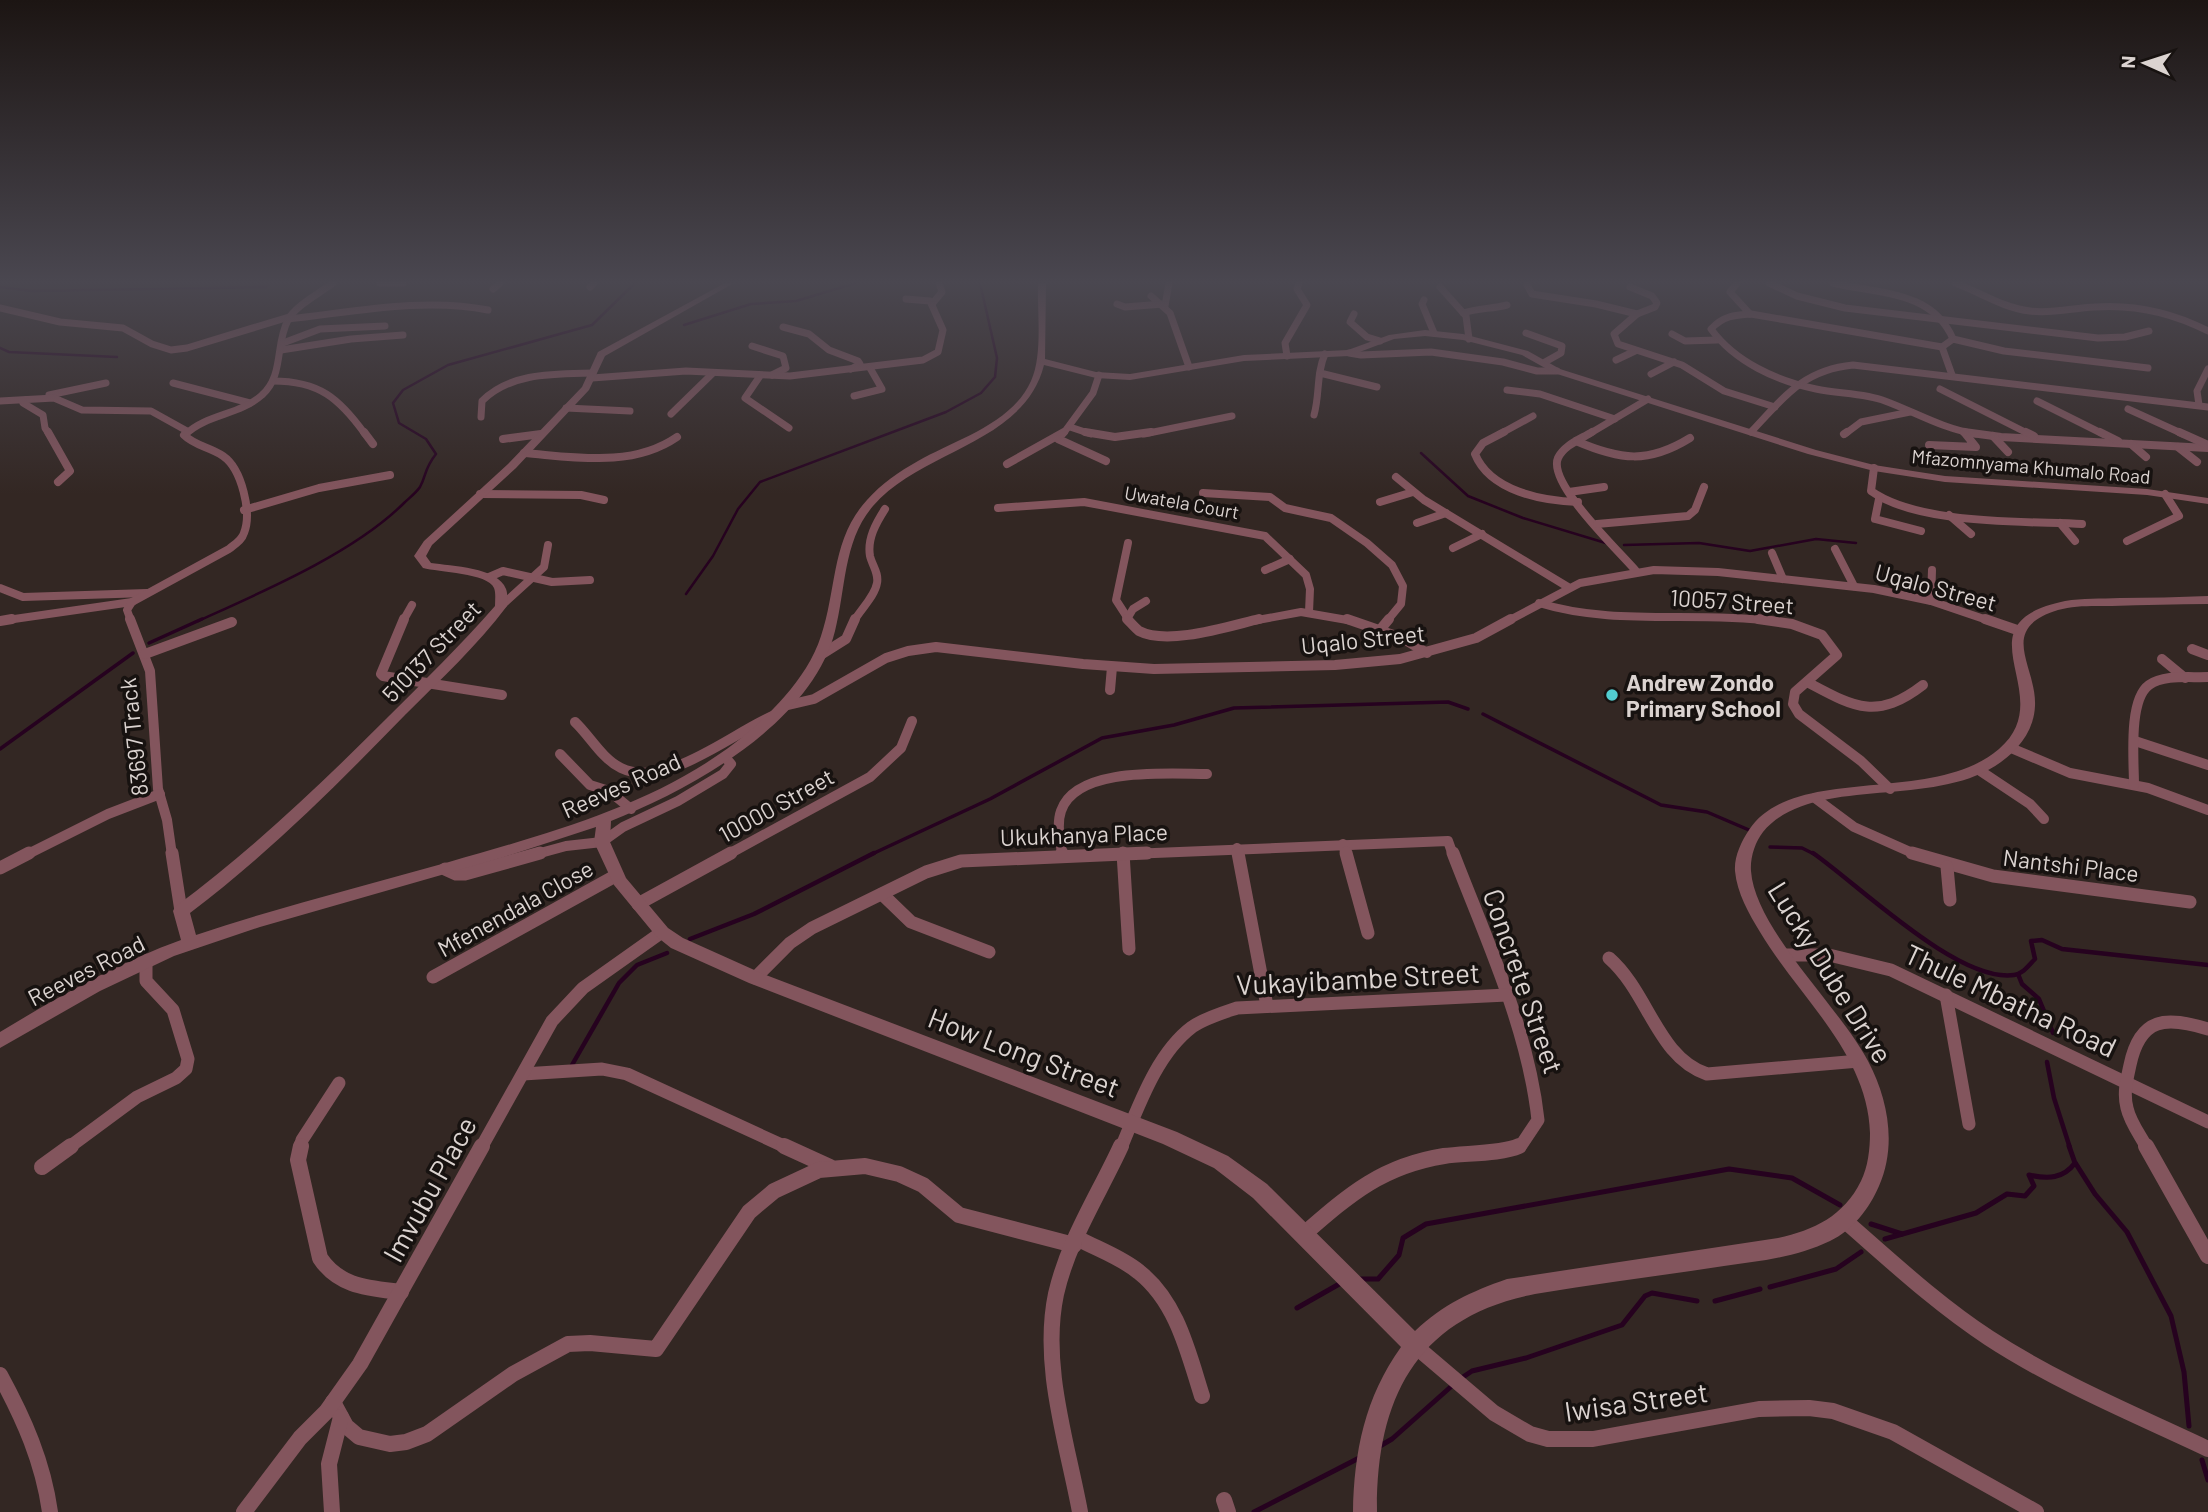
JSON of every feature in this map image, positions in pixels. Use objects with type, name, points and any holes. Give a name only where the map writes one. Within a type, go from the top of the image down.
[{"type":"street","points":[[187,431],[250,403],[264,393],[277,372],[281,354]]},
{"type":"street","name":"510137 Street","points":[[181,911],[206,893],[313,801],[488,624],[501,606],[500,586],[489,577],[432,569],[420,559],[420,553],[524,453],[566,408],[592,375],[596,361],[603,354]]},
{"type":"street","points":[[775,354],[783,356],[786,368],[763,376],[745,398],[789,428]]},
{"type":"street","points":[[838,354],[860,364],[849,370]]},
{"type":"street","points":[[481,417],[482,401],[504,383],[681,371],[763,376],[870,368],[923,360],[935,354]]},
{"type":"street","name":"Reeves Road","points":[[0,1041],[84,991],[146,960],[190,943],[604,820],[671,790],[725,757],[779,711],[819,656],[828,634],[848,539],[863,511],[908,471],[1010,414],[1031,391],[1040,373],[1041,354]]},
{"type":"street","points":[[1183,354],[1189,367]]},
{"type":"street","points":[[1314,415],[1319,397],[1318,369],[1325,354]]},
{"type":"street","name":"Mfazomnyama Khumalo Road","points":[[1041,361],[1099,375],[1137,376],[1244,358],[1336,354]]},
{"type":"street","points":[[1352,354],[1395,354]]},
{"type":"street","points":[[1442,354],[1503,362],[1537,371],[1557,370]]},
{"type":"street","name":"Mfazomnyama Khumalo Road","points":[[1526,354],[1557,370],[1874,468],[1945,479],[2165,494],[2208,501]]},
{"type":"street","points":[[1545,362],[1559,354]]},
{"type":"street","points":[[1616,360],[1630,354]]},
{"type":"street","points":[[1644,354],[1690,369],[1724,391],[1775,407]]},
{"type":"street","points":[[1736,354],[1761,371],[1798,384],[1873,398],[1964,432],[2039,439],[2208,447]]},
{"type":"street","points":[[1944,354],[1952,375]]},
{"type":"street","points":[[2026,354],[2148,368]]},
{"type":"street","points":[[1651,374],[1674,362]]},
{"type":"street","points":[[1751,432],[1798,384],[1819,369],[1848,365],[1952,375],[2208,407]]},
{"type":"street","points":[[854,396],[881,390],[881,385],[870,368]]},
{"type":"street","points":[[2199,405],[2197,391],[2208,369]]},
{"type":"street","points":[[671,414],[713,373]]},
{"type":"street","points":[[1320,373],[1377,387]]},
{"type":"street","points":[[1007,464],[1058,439],[1070,427],[1093,393],[1099,375]]},
{"type":"street","points":[[273,381],[293,381],[334,395],[373,444]]},
{"type":"street","points":[[43,398],[60,391],[106,383]]},
{"type":"street","points":[[173,383],[250,403]]},
{"type":"street","points":[[1940,389],[2039,439]]},
{"type":"street","points":[[1507,390],[1540,394],[1615,419]]},
{"type":"street","points":[[0,401],[43,398],[64,400],[82,410],[151,411],[187,431]]},
{"type":"street","points":[[27,399],[23,402],[43,415],[45,428],[57,443],[70,471],[58,482]]},
{"type":"street","points":[[1636,571],[1569,492],[1559,478],[1556,467],[1564,449],[1648,399]]},
{"type":"street","points":[[2037,401],[2127,443],[2146,457]]},
{"type":"street","points":[[566,408],[630,411]]},
{"type":"street","points":[[2128,409],[2208,447]]},
{"type":"street","points":[[1844,434],[1861,422],[1910,412]]},
{"type":"street","points":[[1070,427],[1097,437],[1127,439],[1182,424],[1232,416]]},
{"type":"street","points":[[1533,416],[1482,443],[1475,454],[1477,465],[1499,481],[1534,495],[1577,502]]},
{"type":"street","points":[[0,621],[132,603],[235,545],[246,530],[244,488],[234,466],[218,453],[185,438],[187,431]]},
{"type":"street","points":[[1929,445],[1976,447],[1964,432]]},
{"type":"street","points":[[503,439],[541,435]]},
{"type":"street","points":[[1993,436],[2008,452]]},
{"type":"street","points":[[524,453],[631,456],[659,450],[677,437]]},
{"type":"street","points":[[1576,442],[1605,454],[1633,458],[1670,451],[1690,438]]},
{"type":"street","points":[[1058,439],[1106,460]]},
{"type":"street","points":[[2178,447],[2197,462]]},
{"type":"street","points":[[1874,468],[1871,491],[1879,499],[1915,510],[1949,516],[2082,524]]},
{"type":"street","points":[[244,510],[319,488],[390,475]]},
{"type":"street","points":[[1396,477],[1413,492],[1568,587]]},
{"type":"street","points":[[1569,492],[1604,487]]},
{"type":"street","points":[[1597,524],[1675,520],[1688,516],[1695,510],[1704,487]]},
{"type":"street","points":[[1380,502],[1413,492]]},
{"type":"street","points":[[1203,493],[1270,497],[1285,508],[1331,518],[1367,543],[1392,565],[1403,586],[1401,604],[1378,631]]},
{"type":"street","points":[[480,494],[581,495],[604,500]]},
{"type":"street","points":[[2127,541],[2179,516],[2165,494]]},
{"type":"street","points":[[1879,499],[1875,519],[1921,531]]},
{"type":"street","name":"Uwatela Court","points":[[998,509],[1073,502],[1102,505],[1265,536],[1303,570],[1309,583],[1309,612]]},
{"type":"street","points":[[819,656],[846,639],[855,619],[876,587],[878,577],[870,556],[870,543],[885,509]]},
{"type":"street","points":[[1417,523],[1446,513]]},
{"type":"street","points":[[1949,516],[1971,534]]},
{"type":"street","points":[[2060,523],[2075,541]]},
{"type":"street","points":[[1452,548],[1482,534]]},
{"type":"street","points":[[1128,543],[1116,600],[1128,623],[1137,631],[1169,637],[1289,612],[1309,612],[1338,617],[1410,642],[1427,653]]},
{"type":"street","points":[[501,606],[544,567],[548,545]]},
{"type":"street","points":[[1835,549],[1854,586]]},
{"type":"street","points":[[1772,553],[1783,579]]},
{"type":"street","points":[[1265,570],[1290,558]]},
{"type":"street","name":"Uqalo Street","points":[[575,722],[618,767],[645,774],[683,763],[753,722],[814,699],[886,658],[926,648],[967,649],[1112,667],[1173,670],[1335,665],[1400,659],[1487,633],[1568,587],[1636,571],[1692,570],[1854,586],[1931,601],[2020,631]]},
{"type":"street","points":[[1931,601],[1932,570]]},
{"type":"street","points":[[489,577],[505,571],[532,579],[564,583],[590,580]]},
{"type":"street","points":[[0,588],[23,597],[149,593]]},
{"type":"street","points":[[2020,631],[2037,614],[2060,605],[2096,601],[2208,600]]},
{"type":"street","points":[[1127,617],[1133,609],[1146,601]]},
{"type":"street","name":"83697 Track","points":[[132,603],[127,612],[150,671],[160,794],[167,820],[181,911],[190,943]]},
{"type":"street","name":"10057 Street","points":[[1539,603],[1551,610],[1565,612],[1614,616],[1708,615],[1802,626],[1827,638],[1837,655],[1832,663],[1807,682]]},
{"type":"street","points":[[412,606],[398,631],[381,674],[502,695]]},
{"type":"street","points":[[145,654],[232,622]]},
{"type":"street","name":"Lucky Dube Drive","points":[[1365,1512],[1368,1454],[1373,1429],[1389,1385],[1414,1345],[1439,1321],[1484,1295],[1532,1284],[1794,1243],[1822,1235],[1844,1220],[1857,1204],[1877,1164],[1879,1145],[1874,1095],[1858,1061],[1785,955],[1750,898],[1743,872],[1747,847],[1760,825],[1781,810],[1815,798],[1948,781],[1979,770],[2011,748],[2025,725],[2029,711],[2026,686],[2016,653],[2020,631]]},
{"type":"street","points":[[2192,649],[2208,655]]},
{"type":"street","points":[[2162,659],[2185,678]]},
{"type":"street","points":[[1110,690],[1112,667]]},
{"type":"street","points":[[2134,785],[2137,707],[2141,692],[2150,684],[2208,677]]},
{"type":"street","points":[[1890,789],[1861,761],[1799,714],[1792,697],[1807,682],[1851,703],[1878,709],[1899,705],[1923,685]]},
{"type":"street","name":"10000 Street","points":[[638,904],[870,777],[901,748],[912,721]]},
{"type":"street","points":[[2135,741],[2208,765]]},
{"type":"street","points":[[2011,748],[2070,773],[2172,795],[2208,810]]},
{"type":"street","points":[[560,754],[590,785],[609,791],[631,809]]},
{"type":"street","points":[[445,869],[456,874],[465,874],[566,846],[602,842],[623,827],[678,801],[723,774],[731,764],[725,757]]},
{"type":"street","points":[[1979,770],[2030,804],[2045,819]]},
{"type":"street","points":[[1062,856],[1060,812],[1068,798],[1080,787],[1117,778],[1207,774]]},
{"type":"street","points":[[0,869],[108,814],[160,794]]},
{"type":"street","name":"Nantshi Place","points":[[1815,798],[1843,821],[1901,849],[1947,867],[1994,877],[2190,902]]},
{"type":"street","name":"How Long Street","points":[[604,820],[602,842],[617,875],[662,932],[684,947],[755,978],[1131,1124],[1221,1162],[1260,1191],[1414,1345]]},
{"type":"street","name":"Ukukhanya Place","points":[[755,978],[803,935],[936,868],[961,860],[1448,841]]},
{"type":"street","name":"Concrete Street","points":[[1304,1234],[1364,1184],[1395,1168],[1444,1156],[1515,1148],[1522,1144],[1538,1120],[1529,1061],[1507,995],[1448,841]]},
{"type":"street","points":[[1343,844],[1368,933]]},
{"type":"street","points":[[1237,848],[1267,1006]]},
{"type":"street","points":[[1123,853],[1129,949]]},
{"type":"street","points":[[1947,867],[1950,900]]},
{"type":"street","name":"Mfenendala Close","points":[[433,977],[617,875]]},
{"type":"street","points":[[882,894],[911,922],[989,952]]},
{"type":"street","name":"Imvubu Place","points":[[244,1512],[300,1438],[337,1409],[552,1021],[583,988],[662,932]]},
{"type":"street","name":"Thule Mbatha Road","points":[[1785,955],[1813,953],[1874,964],[1946,995],[2208,1122]]},
{"type":"street","points":[[1609,958],[1634,981],[1670,1049],[1683,1066],[1692,1071],[1716,1074],[1858,1061]]},
{"type":"street","points":[[42,1167],[137,1097],[186,1069],[188,1059],[173,1010],[146,981],[146,960]]},
{"type":"street","name":"Vukayibambe Street","points":[[1080,1512],[1052,1348],[1056,1297],[1075,1242],[1131,1124],[1170,1051],[1187,1031],[1198,1023],[1237,1008],[1507,995]]},
{"type":"street","points":[[1946,995],[1969,1124]]},
{"type":"street","points":[[2208,1029],[2194,1024],[2163,1022],[2144,1029],[2135,1042],[2123,1101],[2208,1256]]},
{"type":"street","points":[[523,1074],[602,1069],[627,1074],[831,1167]]},
{"type":"street","points":[[339,1083],[302,1140],[298,1160],[320,1258],[326,1270],[344,1282],[401,1292]]},
{"type":"street","points":[[337,1409],[346,1426],[359,1437],[390,1444],[405,1442],[428,1434],[513,1374],[568,1344],[590,1343],[656,1349],[749,1212],[785,1185],[831,1167],[865,1166],[899,1174],[923,1185],[959,1216],[1075,1242],[1139,1272],[1161,1294],[1173,1313],[1202,1396]]},
{"type":"street","points":[[1844,1220],[1923,1288],[1988,1337],[2048,1371],[2208,1449]]},
{"type":"street","name":"Iwisa Street","points":[[1414,1345],[1507,1422],[1548,1440],[1584,1440],[1722,1415],[1788,1409],[1835,1411],[1893,1432],[2036,1512]]},
{"type":"street","points":[[0,1375],[23,1417],[42,1463],[50,1512]]},
{"type":"street","points":[[332,1512],[326,1476],[337,1409]]},
{"type":"waterway","points":[[43,354],[117,357]]},
{"type":"waterway","points":[[198,621],[334,555],[383,521],[417,491],[436,454],[426,439],[399,423],[393,403],[403,390],[448,365],[489,354]]},
{"type":"waterway","points":[[686,594],[713,556],[738,509],[760,482],[946,412],[981,393],[995,377],[996,354]]},
{"type":"waterway","points":[[1421,453],[1468,496],[1523,518],[1609,544]]},
{"type":"waterway","points":[[1624,545],[1699,543],[1750,551],[1816,539],[1856,543]]},
{"type":"waterway","points":[[149,643],[202,619]]},
{"type":"waterway","points":[[0,749],[133,653]]},
{"type":"waterway","points":[[871,855],[990,799],[1102,738],[1174,725],[1234,708],[1448,702],[1468,709]]},
{"type":"waterway","points":[[1483,714],[1661,805],[1707,812],[1749,830]]},
{"type":"waterway","points":[[1770,847],[1802,848],[1815,854]]},
{"type":"waterway","points":[[1815,854],[1938,948],[1965,964],[1991,973],[2020,973],[2035,959],[2031,941],[2042,940],[2062,949],[2208,965]]},
{"type":"waterway","points":[[690,939],[754,914],[871,855]]},
{"type":"waterway","points":[[572,1065],[619,983],[637,965],[667,953]]},
{"type":"waterway","points":[[2018,974],[2022,984],[2039,999],[2053,1033]]},
{"type":"waterway","points":[[2047,1062],[2054,1098],[2070,1148]]},
{"type":"waterway","points":[[1885,1239],[1976,1213],[2007,1194],[2025,1196],[2034,1186],[2029,1175],[2060,1175],[2075,1163],[2069,1146]]},
{"type":"waterway","points":[[2076,1164],[2095,1194],[2127,1232],[2171,1316],[2184,1372],[2189,1426]]},
{"type":"waterway","points":[[1359,1279],[1378,1279],[1399,1255],[1403,1238],[1426,1224],[1729,1169],[1792,1178],[1840,1205]]},
{"type":"waterway","points":[[1871,1224],[1902,1234]]},
{"type":"waterway","points":[[1770,1287],[1836,1269],[1861,1252]]},
{"type":"waterway","points":[[1297,1308],[1341,1283]]},
{"type":"waterway","points":[[1715,1301],[1760,1289]]},
{"type":"waterway","points":[[1460,1379],[1472,1371],[1526,1358],[1622,1325],[1645,1296],[1652,1293],[1697,1301]]},
{"type":"waterway","points":[[1380,1446],[1392,1439],[1454,1384]]},
{"type":"waterway","points":[[1254,1512],[1361,1457]]},
{"type":"waterway","points":[[2202,1460],[2208,1480]]},
{"type":"place","name":"Andrew Zondo Primary School","points":[[1612,695]]}]
